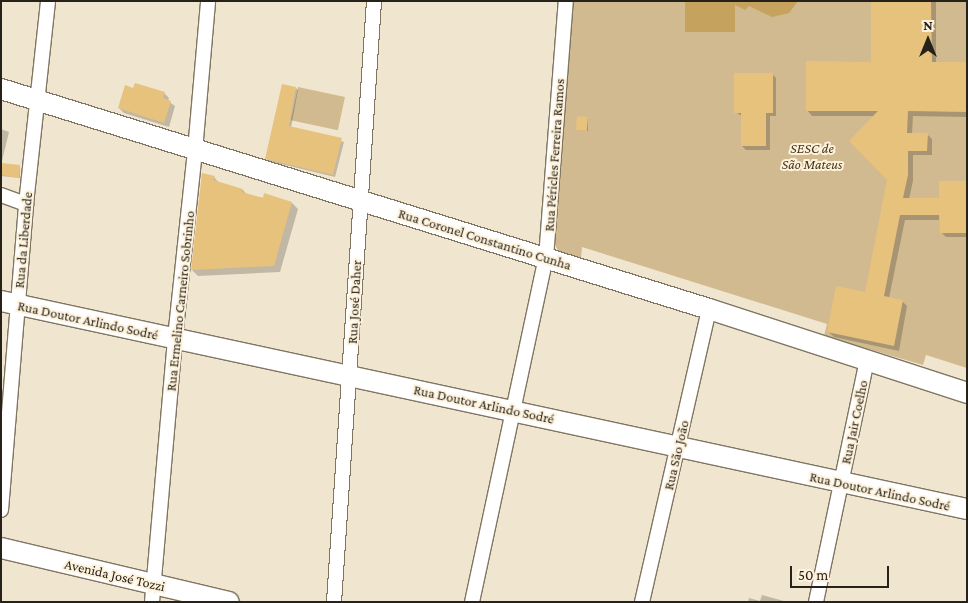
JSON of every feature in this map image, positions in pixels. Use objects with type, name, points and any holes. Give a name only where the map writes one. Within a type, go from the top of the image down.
[{"type":"street","name":"Rua da Liberdade","points":[[1,510],[9,303],[26,204],[48,1]]},
{"type":"street","name":"Rua Ermelino Carneiro Sobrinho","points":[[154,593],[175,338],[195,151],[208,1]]},
{"type":"street","name":"Rua José Daher","points":[[334,602],[351,376],[360,200],[374,1]]},
{"type":"street","name":"Rua Péricles Ferreira Ramos","points":[[472,602],[546,258],[566,1]]},
{"type":"street","name":"Rua Coronel Constantino Cunha","points":[[1,89],[195,151],[360,200],[709,309],[967,393]]},
{"type":"street","points":[[1,195],[26,204]]},
{"type":"street","name":"Rua Doutor Arlindo Sodré","points":[[9,303],[514,410],[967,509]]},
{"type":"street","name":"Rua São João","points":[[642,602],[709,309]]},
{"type":"street","name":"Rua Jair Coelho","points":[[816,602],[867,360]]},
{"type":"street","name":"Avenida José Tozzi","points":[[1,548],[154,593],[228,602]]},
{"type":"green space","name":"SESC de São Mateus","points":[[573,1],[967,1],[967,368],[926,355],[923,365],[824,336],[827,324],[582,247],[581,258],[559,252],[555,245]]},
{"type":"green space","points":[[298,87],[345,97],[338,130],[291,120]]},
{"type":"shaded area","points":[[685,1],[798,1],[789,13],[772,17],[749,6],[745,10],[735,5],[735,32],[685,32]]},
{"type":"building","points":[[871,1],[931,1],[932,62],[967,62],[967,112],[908,111],[907,133],[928,133],[927,151],[908,151],[908,175],[903,198],[939,198],[939,181],[967,181],[967,233],[940,233],[939,215],[900,215],[884,296],[903,300],[894,346],[827,332],[836,286],[865,292],[887,180],[849,141],[878,111],[806,111],[806,61],[871,62]]},
{"type":"building","points":[[734,73],[773,73],[773,113],[766,113],[766,146],[741,146],[741,113],[734,113]]},
{"type":"building","points":[[135,83],[165,92],[163,98],[171,101],[164,123],[118,108],[125,85],[133,88]]},
{"type":"building","points":[[282,84],[296,87],[289,126],[342,138],[333,175],[265,159]]},
{"type":"building","points":[[577,116],[588,117],[587,131],[576,130]]},
{"type":"building","points":[[1,163],[20,165],[19,178],[1,175]]},
{"type":"building","points":[[202,173],[215,176],[213,180],[243,189],[242,192],[263,198],[264,193],[292,202],[274,266],[191,270]]}]
